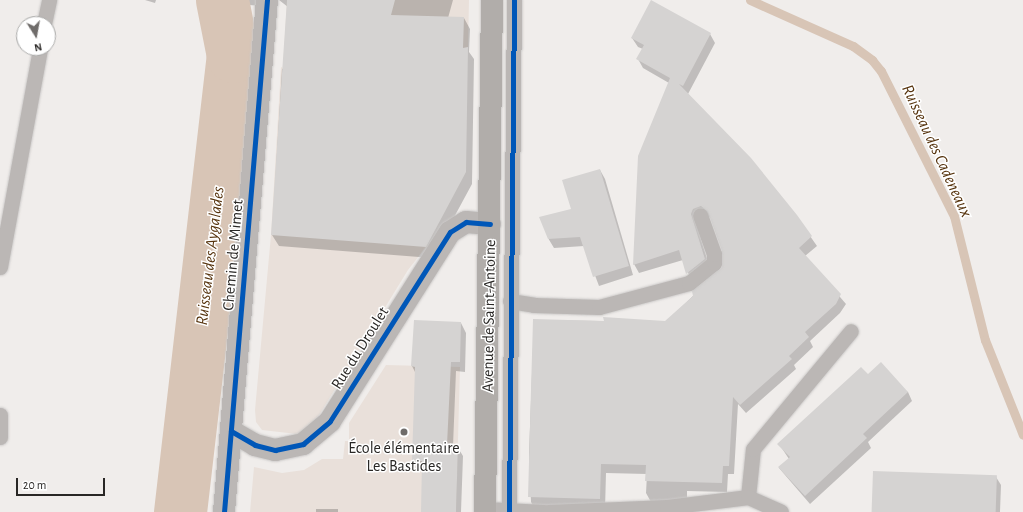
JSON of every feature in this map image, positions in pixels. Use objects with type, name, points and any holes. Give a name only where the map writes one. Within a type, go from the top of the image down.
[{"type":"main road","name":"Avenue de Saint-Antoine","points":[[485,510],[492,0]]},
{"type":"street","name":"Chemin de Mimet","points":[[224,512],[267,0]]},
{"type":"street","name":"Rue du Droulet","points":[[232,431],[255,445],[275,450],[303,444],[330,420],[450,232],[466,222],[490,224]]},
{"type":"lane","points":[[46,16],[49,0]]},
{"type":"lane","points":[[509,511],[514,0]]},
{"type":"lane","points":[[0,267],[39,56]]},
{"type":"lane","points":[[510,301],[534,305],[599,307],[688,283],[714,263],[714,254],[700,215]]},
{"type":"lane","points":[[748,497],[753,449],[851,331]]},
{"type":"lane","points":[[0,415],[0,437]]},
{"type":"lane","points":[[548,512],[667,507],[748,497],[781,512]]},
{"type":"lane","points":[[485,510],[544,512]]},
{"type":"shaded area","points":[[287,0],[469,0],[468,47],[426,247],[408,270],[316,420],[309,429],[297,434],[262,430],[256,422],[255,410],[271,235],[281,67],[283,68]]},
{"type":"shaded area","name":"École élémentaire Les Bastides","points":[[386,365],[460,367],[456,512],[250,512],[254,467],[282,473],[304,470],[322,459],[343,459],[345,441],[349,441],[349,423]]},
{"type":"building","points":[[287,0],[395,0],[391,15],[464,17],[463,48],[468,47],[466,172],[426,247],[271,235]]},
{"type":"building","points":[[651,0],[711,33],[683,86],[679,84],[751,158],[797,215],[812,236],[799,248],[841,294],[836,304],[805,332],[809,337],[789,356],[792,359],[740,405],[733,397],[729,466],[723,466],[722,483],[645,481],[646,465],[601,464],[600,499],[528,497],[533,319],[604,321],[603,317],[665,321],[693,296],[692,291],[722,267],[722,251],[708,212],[701,206],[693,209],[691,214],[705,259],[686,274],[679,250],[633,265],[638,156],[670,78],[636,59],[644,45],[631,38]]},
{"type":"building","points":[[600,169],[629,266],[593,277],[580,237],[548,239],[539,217],[571,209],[562,180]]},
{"type":"building","points":[[414,320],[461,322],[460,362],[451,362],[447,445],[458,445],[456,512],[421,512],[422,461],[412,461],[415,367],[411,366]]},
{"type":"building","points":[[881,362],[908,392],[863,434],[867,438],[805,496],[778,467],[790,457],[777,444],[861,367],[868,374]]},
{"type":"building","points":[[873,471],[997,475],[996,512],[872,512]]},
{"type":"waterway","name":"Ruisseau des Aygalades","points":[[180,512],[233,56],[222,0]]},
{"type":"waterway","name":"Ruisseau des Cadeneaux","points":[[750,0],[853,46],[872,60],[881,71],[954,216],[985,340],[1023,435]]},
{"type":"cycle path","points":[[224,512],[267,0]]},
{"type":"cycle path","points":[[509,512],[514,0]]},
{"type":"cycle path","points":[[231,431],[255,445],[275,450],[303,444],[330,421],[450,232],[466,222],[490,224]]},
{"type":"place","name":"École élémentaire Les Bastides","points":[[404,432]]}]
